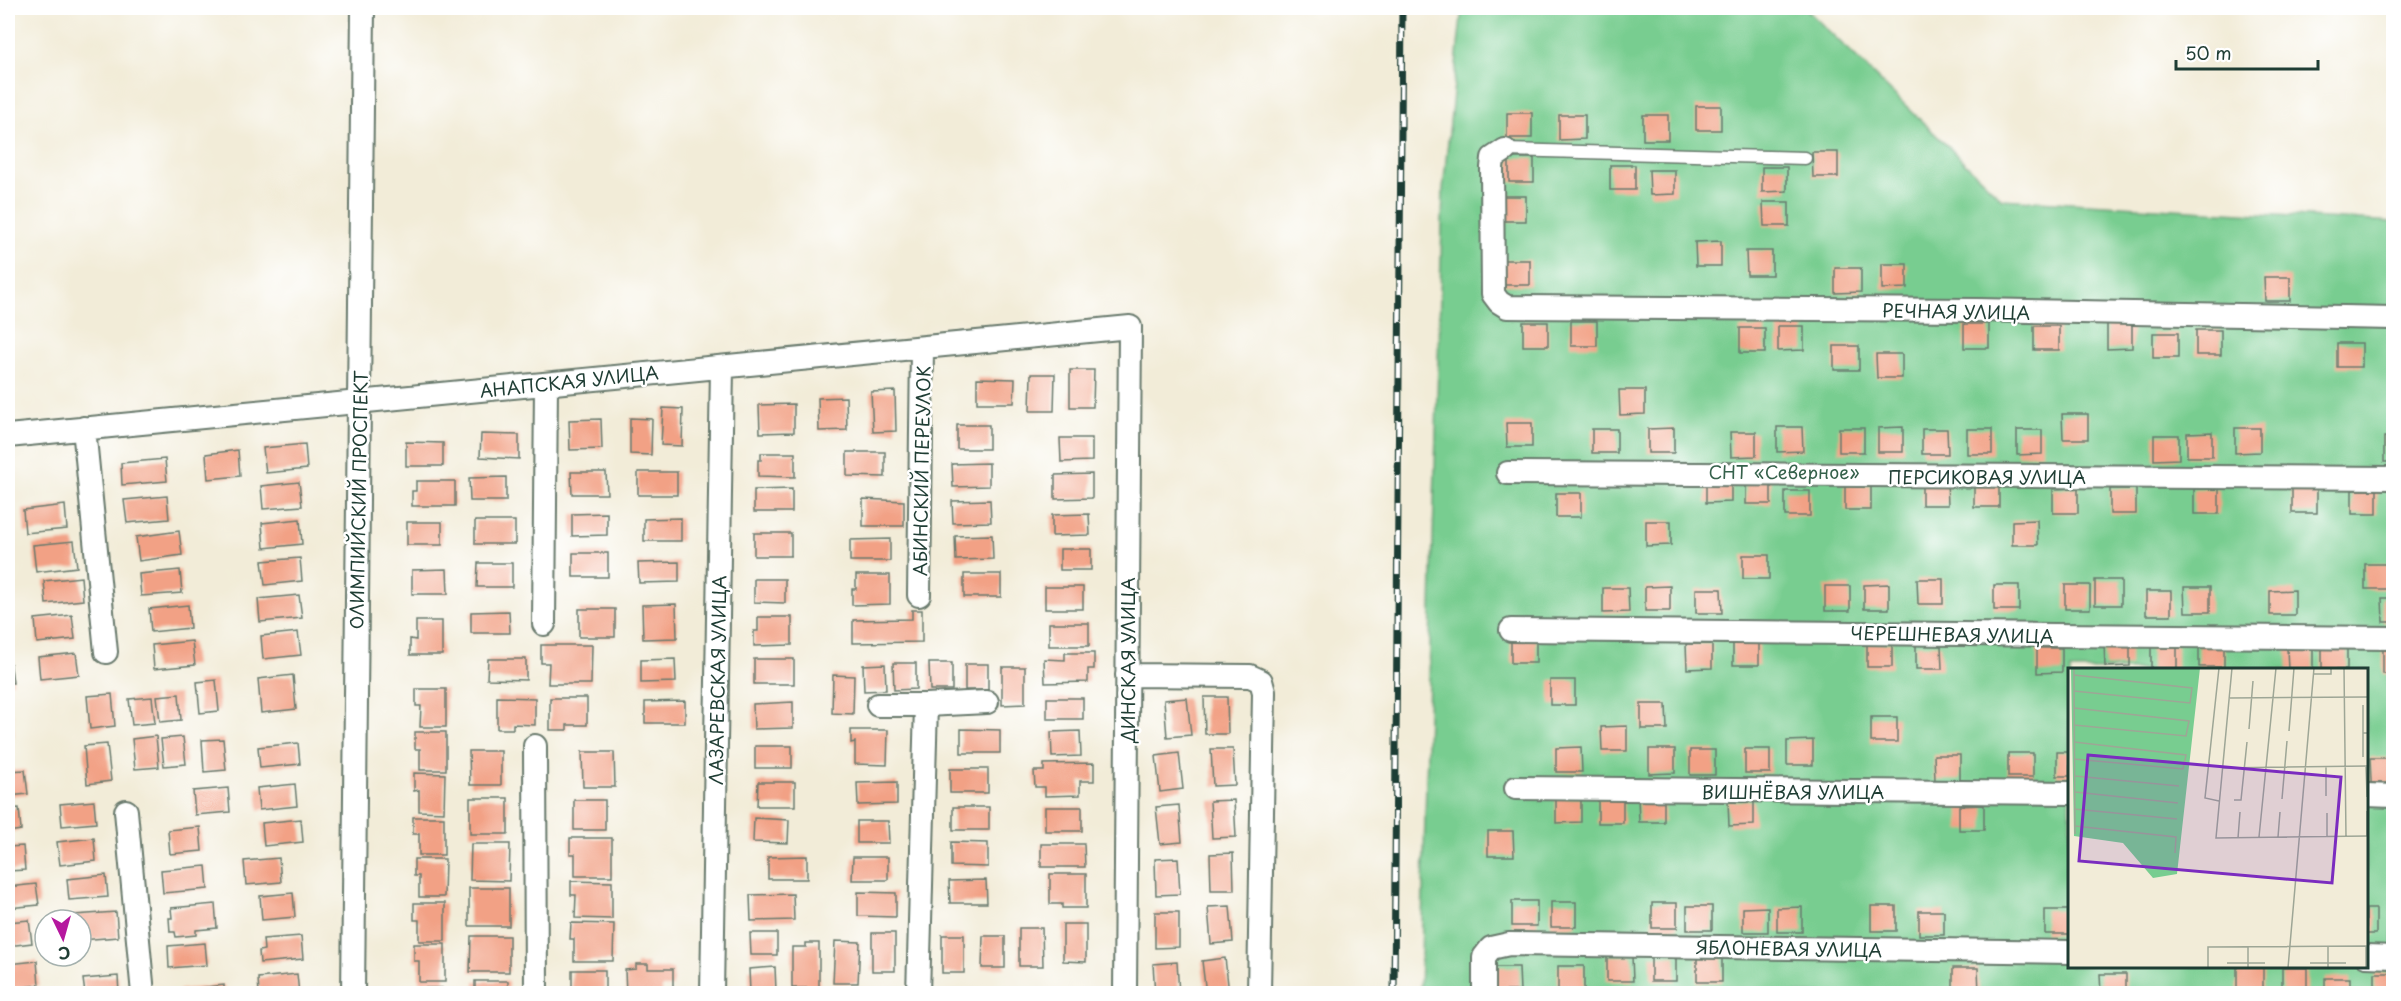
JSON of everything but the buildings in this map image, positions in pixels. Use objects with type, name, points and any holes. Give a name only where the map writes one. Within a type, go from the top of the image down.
[{"type":"street","name":"ОЛИМПИЙСКИЙ ПРОСПЕКТ","points":[[353,993],[363,8]]},
{"type":"street","name":"РЕЧНАЯ УЛИЦА","points":[[1505,150],[1493,158],[1491,168],[1493,294],[1499,303],[1518,308],[1964,310],[2394,318]]},
{"type":"street","name":"АНАПСКАЯ УЛИЦА","points":[[8,436],[1130,327]]},
{"type":"street","name":"ДИНСКАЯ УЛИЦА","points":[[1121,993],[1130,327]]},
{"type":"street","name":"АБИНСКИЙ ПЕРЕУЛОК","points":[[919,595],[922,348]]},
{"type":"street","name":"ЛАЗАРЕВСКАЯ УЛИЦА","points":[[712,993],[722,367]]},
{"type":"street","points":[[544,624],[546,384]]},
{"type":"street","points":[[84,429],[106,652]]},
{"type":"street","name":"ПЕРСИКОВАЯ УЛИЦА","points":[[1508,473],[2394,478]]},
{"type":"street","name":"ЧЕРЕШНЕВАЯ УЛИЦА","points":[[1511,630],[2394,638]]},
{"type":"street","points":[[1127,675],[1250,676],[1261,681],[1264,692],[1259,993]]},
{"type":"street","points":[[878,705],[987,702]]},
{"type":"street","points":[[918,993],[926,705]]},
{"type":"street","points":[[535,746],[536,993]]},
{"type":"street","name":"ВИШНЁВАЯ УЛИЦА","points":[[1516,788],[2068,793]]},
{"type":"street","points":[[2368,795],[2394,796]]},
{"type":"street","points":[[126,811],[143,993]]},
{"type":"street","name":"ЯБЛОНЕВАЯ УЛИЦА","points":[[1484,993],[1484,957],[1491,948],[1509,944],[2068,952]]},
{"type":"street","points":[[2368,956],[2394,957]]},
{"type":"lane","points":[[1505,150],[1805,158]]},
{"type":"green space","name":"СНТ «Северное»","points":[[1462,8],[1805,8],[2002,199],[2393,222],[2393,993],[1420,994],[1443,189]]},
{"type":"railway","points":[[1394,994],[1402,8]]}]
